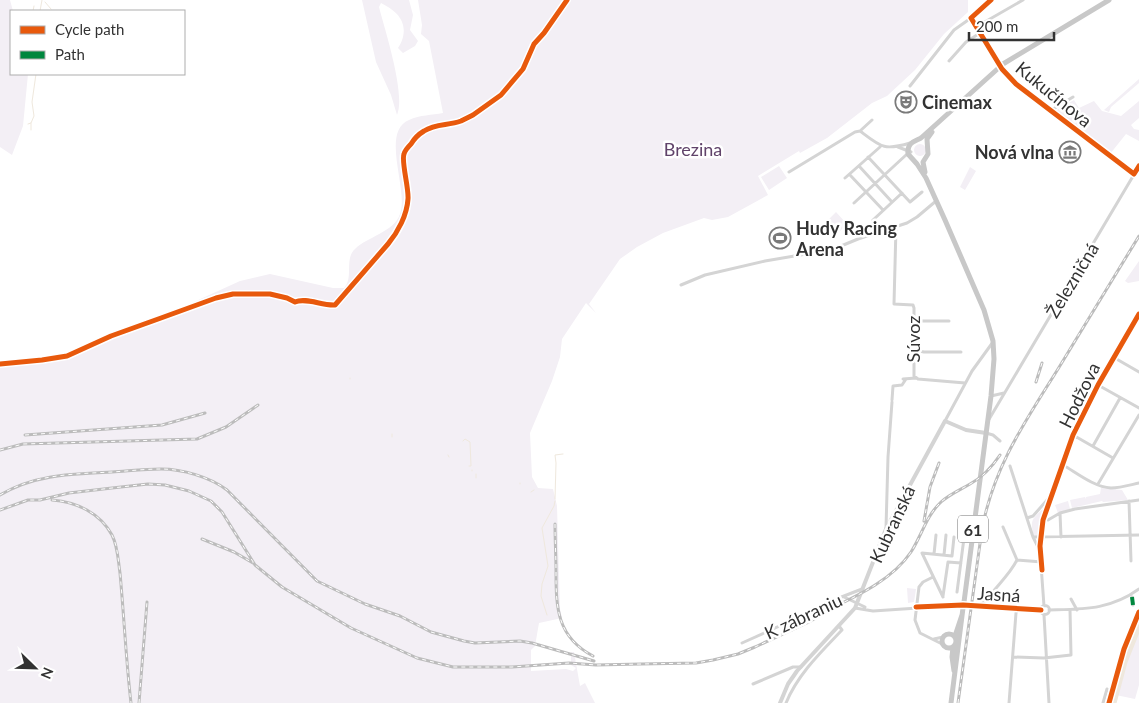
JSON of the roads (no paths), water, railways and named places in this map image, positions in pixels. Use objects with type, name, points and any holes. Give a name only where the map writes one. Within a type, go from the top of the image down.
[{"type":"main road","name":"61","points":[[907,151],[913,145],[922,142],[935,126],[1000,66],[1109,0]]},
{"type":"main road","points":[[924,174],[925,163],[932,150],[931,131]]},
{"type":"main road","name":"61","points":[[922,142],[928,151],[923,165],[924,174]]},
{"type":"main road","points":[[907,151],[910,143],[922,142]]},
{"type":"main road","name":"61","points":[[907,151],[920,163],[984,310],[993,341],[994,359],[991,396],[951,703]]},
{"type":"main road","name":"61","points":[[907,151],[924,174]]},
{"type":"main road","points":[[915,158],[925,158],[931,154]]},
{"type":"main road","name":"61","points":[[954,679],[950,648],[956,642],[952,634],[963,608]]},
{"type":"main road","points":[[950,648],[942,644],[943,636],[952,634]]},
{"type":"street","points":[[910,86],[954,30],[991,0]]},
{"type":"street","points":[[976,27],[1022,0]]},
{"type":"street","name":"Kukučínova","points":[[971,18],[1000,66],[1016,84],[1134,174]]},
{"type":"street","points":[[949,61],[966,42],[980,33]]},
{"type":"street","points":[[1050,111],[1073,97]]},
{"type":"street","points":[[789,172],[855,132],[860,131],[872,120]]},
{"type":"street","points":[[860,131],[880,147],[898,147],[910,143]]},
{"type":"street","points":[[845,178],[880,147]]},
{"type":"street","points":[[854,203],[907,151],[898,147]]},
{"type":"street","points":[[868,157],[910,202],[922,192]]},
{"type":"street","points":[[859,166],[892,202]]},
{"type":"street","name":"Železničná","points":[[988,421],[1139,166]]},
{"type":"street","points":[[850,175],[883,210]]},
{"type":"street","points":[[873,220],[902,193]]},
{"type":"street","points":[[681,285],[705,275],[765,261],[812,253],[824,253],[914,219],[936,202]]},
{"type":"street","name":"Súvoz","points":[[896,227],[894,304],[912,305],[914,308],[913,373],[916,378]]},
{"type":"street","name":"Hodžova","points":[[1040,551],[1043,520],[1073,435],[1098,385],[1139,314]]},
{"type":"street","points":[[914,321],[949,321]]},
{"type":"street","name":"Kubranská","points":[[780,703],[788,684],[824,646],[856,606],[886,529],[974,367],[993,341]]},
{"type":"street","points":[[914,350],[924,352],[961,352]]},
{"type":"street","points":[[1114,357],[1139,372]]},
{"type":"street","name":"Súvoz","points":[[886,529],[893,386],[902,385],[904,379],[916,378],[965,383]]},
{"type":"street","points":[[1098,385],[1139,408]]},
{"type":"street","points":[[991,396],[1004,393]]},
{"type":"street","points":[[1093,446],[1120,398]]},
{"type":"street","points":[[1098,484],[1139,415]]},
{"type":"street","points":[[945,421],[966,430],[993,435],[1000,441]]},
{"type":"street","points":[[1073,435],[1113,458]]},
{"type":"street","points":[[1062,465],[1098,484],[1110,488],[1139,483]]},
{"type":"street","points":[[1010,466],[1033,537],[1040,551],[1042,562],[1044,606],[1040,610],[1044,615],[1049,703]]},
{"type":"street","name":"Hodžova","points":[[1027,518],[1040,510],[1052,495]]},
{"type":"street","points":[[1048,520],[1060,513],[1074,509],[1139,500]]},
{"type":"street","points":[[1129,501],[1131,561]]},
{"type":"street","points":[[1060,513],[1061,537]]},
{"type":"street","points":[[1002,527],[1017,560]]},
{"type":"street","points":[[1033,537],[1139,534]]},
{"type":"street","points":[[934,554],[936,535]]},
{"type":"street","points":[[944,555],[946,535]]},
{"type":"street","points":[[954,537],[952,556],[921,552],[943,597],[948,562],[961,563]]},
{"type":"street","points":[[957,592],[964,538]]},
{"type":"street","points":[[1017,560],[1042,562]]},
{"type":"street","points":[[978,602],[986,600],[997,585],[1011,572],[1017,560]]},
{"type":"street","points":[[933,577],[920,584],[915,620],[918,629],[924,636],[942,644]]},
{"type":"street","points":[[936,584],[945,586]]},
{"type":"street","name":"K zábraniu","points":[[742,644],[826,603],[863,588]]},
{"type":"street","points":[[1044,606],[1049,610],[1095,608],[1122,599],[1139,589]]},
{"type":"street","points":[[861,594],[861,601],[865,607]]},
{"type":"street","points":[[844,597],[850,599],[856,606],[865,607],[873,611]]},
{"type":"street","points":[[1132,597],[1133,605]]},
{"type":"street","points":[[1071,599],[1077,610]]},
{"type":"street","name":"Jasná","points":[[856,606],[873,611],[955,605],[1040,610]]},
{"type":"street","points":[[1009,703],[1016,612],[1019,609]]},
{"type":"street","points":[[1044,615],[1048,614],[1049,610]]},
{"type":"street","points":[[1013,657],[1046,658],[1071,655],[1070,610]]},
{"type":"street","points":[[934,639],[943,636]]},
{"type":"street","points":[[753,684],[793,667],[804,665]]},
{"type":"street","name":"Kubranská","points":[[786,703],[804,665]]},
{"type":"street","points":[[788,684],[793,687]]},
{"type":"street","points":[[1103,703],[1107,689]]},
{"type":"waterway","points":[[40,10],[42,0]]},
{"type":"waterway","points":[[45,2],[51,9]]},
{"type":"waterway","points":[[33,10],[34,6]]},
{"type":"waterway","points":[[28,124],[31,123],[34,116],[32,102],[36,75]]},
{"type":"waterway","points":[[31,123],[31,130]]},
{"type":"waterway","points":[[463,441],[465,439],[470,442],[471,466],[469,466]]},
{"type":"waterway","points":[[555,499],[555,455],[563,454]]},
{"type":"waterway","points":[[547,615],[541,596],[542,584],[548,566],[542,528],[555,501]]},
{"type":"waterway","points":[[1114,703],[1125,662],[1139,627]]},
{"type":"railway","points":[[958,703],[982,529],[994,485],[1023,426],[1139,236]]},
{"type":"railway","points":[[1036,382],[1042,363]]},
{"type":"railway","points":[[0,450],[23,444],[197,439],[226,427],[258,405]]},
{"type":"railway","points":[[25,435],[162,425],[205,413]]},
{"type":"railway","points":[[830,609],[875,585],[904,562],[936,507],[948,497],[983,475],[1000,455]]},
{"type":"railway","points":[[924,521],[930,487],[939,463]]},
{"type":"railway","points":[[0,495],[27,483],[54,476],[161,469],[178,470],[212,481],[227,490],[317,581],[365,604],[400,616],[431,632],[464,641],[475,643],[520,641],[594,661]]},
{"type":"railway","points":[[0,510],[28,500],[40,500],[69,493],[148,484],[165,485],[189,491],[211,501],[222,512],[255,565],[282,587],[351,628],[417,658],[453,667],[512,667],[569,663],[596,665],[696,663],[738,654],[809,622],[835,607]]},
{"type":"railway","points":[[52,500],[70,503],[87,510],[107,527],[114,540],[120,573],[131,703]]},
{"type":"railway","points":[[555,524],[557,598],[561,620],[565,631],[572,640],[593,656]]},
{"type":"railway","points":[[202,539],[234,552],[253,563]]},
{"type":"railway","points":[[139,703],[147,602]]},
{"type":"place","name":"Cinemax","points":[[906,102]]},
{"type":"place","name":"Nová vlna","points":[[1070,152]]},
{"type":"place","name":"Hudy Racing Arena","points":[[780,238]]},
{"type":"park label","name":"Brezina","points":[[693,149]]}]
